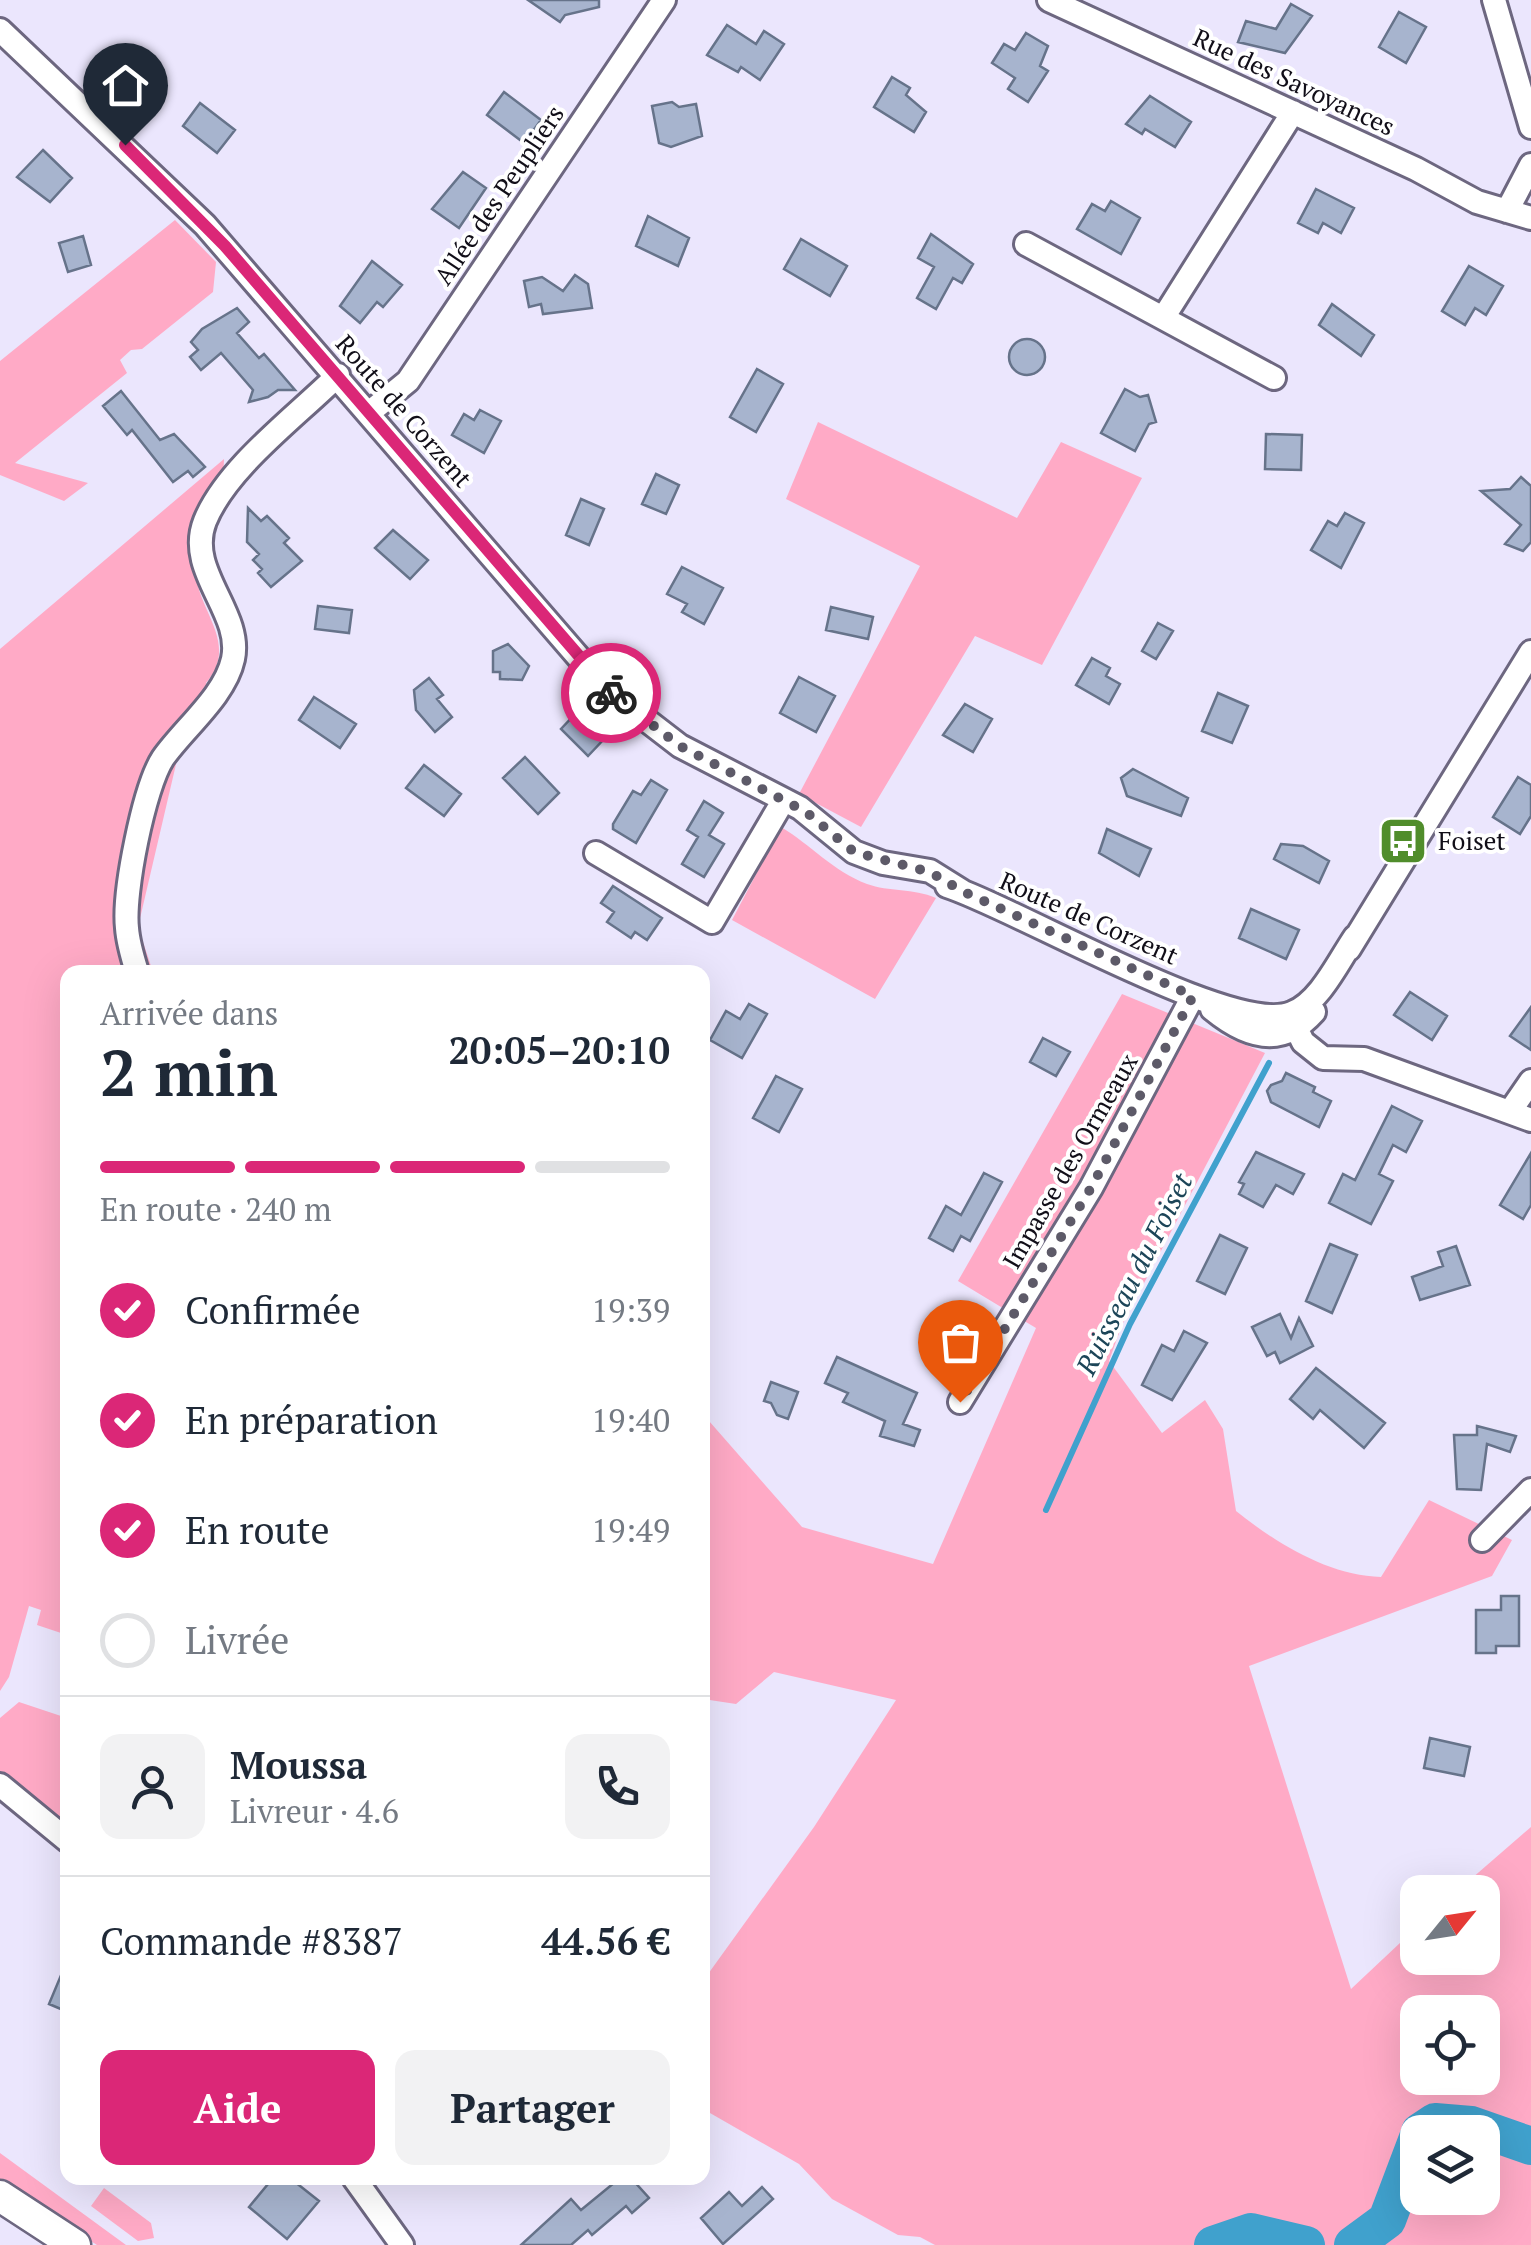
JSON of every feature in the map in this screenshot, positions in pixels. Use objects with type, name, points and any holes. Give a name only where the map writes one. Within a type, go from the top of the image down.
[{"type":"main road","points":[[0,2196],[75,2245]]},
{"type":"street","name":"Allée des Peupliers","points":[[370,412],[408,381],[664,0]]},
{"type":"street","name":"Rue des Savoyances","points":[[1049,0],[1294,112],[1477,202],[1518,204],[1531,218]]},
{"type":"street","points":[[1494,0],[1531,126]]},
{"type":"street","name":"Route de Corzent","points":[[0,30],[189,207],[606,689],[680,746],[806,812],[854,852],[930,872],[962,891],[1193,996],[1250,1034],[1270,1037],[1292,1021]]},
{"type":"street","points":[[1165,316],[1294,112]]},
{"type":"street","points":[[1518,204],[1531,164]]},
{"type":"street","points":[[1026,244],[1274,378]]},
{"type":"street","points":[[136,965],[126,926],[151,789],[160,764],[222,684],[234,657],[230,628],[201,554],[204,522],[230,480],[338,376]]},
{"type":"street","points":[[1531,652],[1319,1004],[1292,1021],[1323,1058],[1364,1058],[1521,1115],[1531,1081]]},
{"type":"street","points":[[596,853],[712,922],[784,801]]},
{"type":"street","name":"Impasse des Ormeaux","points":[[960,1402],[1091,1188],[1193,996]]},
{"type":"street","points":[[1482,1540],[1531,1490]]},
{"type":"street","points":[[0,1786],[60,1835]]},
{"type":"street","points":[[359,2185],[402,2245]]},
{"type":"shaded area","points":[[175,220],[216,262],[213,292],[142,349],[131,350],[120,360],[127,373],[15,463],[88,483],[64,501],[0,475],[0,361]]},
{"type":"shaded area","points":[[818,422],[1017,518],[1061,442],[1142,478],[1042,665],[975,636],[861,827],[799,794],[920,566],[786,499]]},
{"type":"shaded area","points":[[224,459],[220,487],[196,565],[201,595],[218,638],[216,668],[206,683],[217,703],[177,760],[138,927],[151,965],[60,965],[60,1633],[37,1625],[41,1610],[29,1606],[9,1677],[0,1691],[0,649]]},
{"type":"shaded area","points":[[781,827],[855,879],[936,898],[875,999],[732,920]]},
{"type":"shaded area","points":[[1122,994],[1265,1053],[1122,1325],[1109,1361],[1162,1433],[1205,1400],[1223,1429],[1236,1511],[1304,1556],[1342,1571],[1381,1577],[1429,1500],[1512,1540],[1492,1576],[1249,1666],[1351,1989],[1400,1943],[1400,1975],[1500,1975],[1500,1875],[1476,1875],[1531,1827],[1531,2245],[935,2245],[920,2237],[898,2235],[832,2199],[799,2164],[710,2113],[710,1971],[814,1827],[896,1700],[774,1672],[736,1704],[710,1700],[710,1422],[802,1527],[933,1564],[1036,1328],[958,1281]]},
{"type":"shaded area","points":[[19,1702],[60,1716],[60,1829],[0,1791],[0,1718]]},
{"type":"shaded area","points":[[0,2153],[126,2245],[97,2245],[0,2182]]},
{"type":"shaded area","points":[[104,2188],[151,2223],[154,2238],[138,2241],[91,2206]]},
{"type":"building","points":[[528,0],[599,0],[599,7],[565,15],[560,22]]},
{"type":"building","points":[[1291,4],[1312,16],[1285,53],[1238,42],[1246,21],[1276,29]]},
{"type":"building","points":[[1399,12],[1426,27],[1406,63],[1379,47]]},
{"type":"building","points":[[727,25],[756,44],[764,31],[784,44],[760,80],[741,67],[738,72],[707,55]]},
{"type":"building","points":[[1026,33],[1048,46],[1040,66],[1048,71],[1028,102],[1008,89],[1015,78],[992,63],[1004,44],[1015,50]]},
{"type":"building","points":[[892,77],[910,88],[906,95],[926,112],[914,132],[874,107]]},
{"type":"building","points":[[504,92],[541,120],[524,143],[487,115]]},
{"type":"building","points":[[1150,96],[1191,122],[1175,147],[1145,129],[1142,134],[1126,124]]},
{"type":"building","points":[[672,102],[679,107],[696,104],[702,136],[671,147],[659,143],[652,106]]},
{"type":"building","points":[[200,103],[235,130],[217,153],[183,126]]},
{"type":"building","points":[[43,150],[72,178],[50,202],[17,177]]},
{"type":"building","points":[[463,172],[486,188],[459,228],[432,209]]},
{"type":"building","points":[[1316,189],[1354,208],[1341,233],[1323,223],[1318,233],[1298,223]]},
{"type":"building","points":[[1111,201],[1140,218],[1121,254],[1077,229],[1092,204],[1105,211]]},
{"type":"building","points":[[648,216],[689,238],[678,266],[636,246]]},
{"type":"building","points":[[931,234],[973,264],[962,283],[953,278],[936,309],[917,298],[934,267],[918,258]]},
{"type":"building","points":[[83,236],[91,265],[68,272],[59,243]]},
{"type":"building","points":[[801,239],[847,266],[830,296],[784,269]]},
{"type":"building","points":[[372,261],[402,285],[383,307],[377,302],[360,323],[340,306]]},
{"type":"building","points":[[1469,266],[1503,286],[1486,315],[1475,308],[1465,325],[1442,311]]},
{"type":"building","points":[[575,275],[588,284],[592,308],[543,314],[541,304],[529,307],[524,281],[542,277],[563,291]]},
{"type":"building","points":[[1332,304],[1374,335],[1361,356],[1319,325]]},
{"type":"building","points":[[237,308],[249,322],[237,333],[259,358],[264,354],[295,390],[278,390],[249,402],[253,390],[221,353],[201,370],[190,357],[198,350],[191,342],[202,329]]},
{"type":"building","points":[[1027,339],[1040,344],[1045,357],[1040,370],[1027,375],[1014,370],[1009,357],[1014,344]]},
{"type":"building","points":[[757,369],[783,384],[756,432],[730,417]]},
{"type":"building","points":[[1125,389],[1140,397],[1148,395],[1156,422],[1149,424],[1135,451],[1101,433]]},
{"type":"building","points":[[121,391],[160,440],[174,434],[205,467],[193,477],[188,471],[173,482],[132,430],[127,435],[103,406]]},
{"type":"building","points":[[480,410],[501,421],[484,453],[452,435],[464,414],[474,420]]},
{"type":"building","points":[[1266,434],[1302,435],[1301,470],[1265,469]]},
{"type":"building","points":[[656,474],[679,485],[666,514],[642,504]]},
{"type":"building","points":[[1521,477],[1531,486],[1531,542],[1523,551],[1505,544],[1521,525],[1481,491],[1510,489]]},
{"type":"building","points":[[581,499],[604,509],[589,545],[566,535]]},
{"type":"building","points":[[248,508],[261,521],[267,516],[289,538],[284,543],[302,561],[271,587],[258,573],[262,569],[253,560],[259,554],[247,542]]},
{"type":"building","points":[[1345,513],[1364,523],[1341,568],[1311,550],[1328,521],[1337,526]]},
{"type":"building","points":[[393,530],[428,560],[410,579],[375,548]]},
{"type":"building","points":[[682,567],[723,588],[704,624],[682,612],[687,604],[667,594]]},
{"type":"building","points":[[318,606],[352,610],[349,633],[315,629]]},
{"type":"building","points":[[831,607],[873,617],[868,639],[826,630]]},
{"type":"building","points":[[1158,623],[1173,631],[1156,659],[1142,651]]},
{"type":"building","points":[[508,644],[529,666],[522,680],[500,679],[500,672],[493,672],[493,651]]},
{"type":"building","points":[[1092,658],[1110,668],[1106,676],[1120,684],[1109,704],[1076,685]]},
{"type":"building","points":[[799,677],[835,696],[816,732],[780,713]]},
{"type":"building","points":[[429,678],[443,695],[437,699],[452,717],[435,732],[416,710],[414,690]]},
{"type":"building","points":[[1218,693],[1248,706],[1232,743],[1202,731]]},
{"type":"building","points":[[314,697],[356,724],[340,748],[299,720]]},
{"type":"building","points":[[965,704],[992,719],[973,752],[943,735]]},
{"type":"building","points":[[577,712],[604,739],[588,756],[561,729]]},
{"type":"building","points":[[525,757],[559,793],[538,814],[503,778]]},
{"type":"building","points":[[424,765],[461,794],[444,816],[406,788]]},
{"type":"building","points":[[1133,769],[1188,798],[1181,816],[1127,796],[1121,778]]},
{"type":"building","points":[[1518,777],[1531,785],[1531,816],[1520,834],[1493,817]]},
{"type":"building","points":[[651,780],[667,790],[636,843],[613,829],[613,824],[633,791],[641,795]]},
{"type":"building","points":[[704,801],[723,813],[709,835],[724,844],[704,877],[682,864],[698,837],[687,830]]},
{"type":"building","points":[[1107,829],[1151,849],[1139,876],[1099,853]]},
{"type":"building","points":[[1281,844],[1303,846],[1329,861],[1319,883],[1274,859]]},
{"type":"building","points":[[613,886],[662,918],[647,940],[635,932],[631,938],[607,922],[614,912],[601,903]]},
{"type":"building","points":[[1251,909],[1299,930],[1286,959],[1239,938]]},
{"type":"building","points":[[1410,992],[1447,1016],[1432,1040],[1394,1015]]},
{"type":"building","points":[[749,1004],[767,1014],[742,1058],[710,1040],[726,1011],[740,1019]]},
{"type":"building","points":[[1531,1007],[1531,1050],[1510,1036]]},
{"type":"building","points":[[1043,1038],[1070,1052],[1056,1076],[1030,1062]]},
{"type":"building","points":[[1286,1073],[1315,1087],[1313,1092],[1331,1101],[1319,1127],[1271,1102],[1267,1091],[1282,1081]]},
{"type":"building","points":[[776,1076],[802,1089],[779,1132],[753,1118]]},
{"type":"building","points":[[1392,1106],[1422,1121],[1406,1152],[1393,1145],[1379,1174],[1393,1181],[1371,1224],[1329,1203],[1343,1174],[1355,1180]]},
{"type":"building","points":[[1256,1152],[1304,1174],[1293,1194],[1276,1185],[1263,1207],[1239,1194],[1244,1184],[1239,1182]]},
{"type":"building","points":[[1531,1153],[1531,1205],[1523,1219],[1500,1205]]},
{"type":"building","points":[[984,1173],[1002,1182],[970,1241],[961,1236],[953,1251],[929,1238],[946,1206],[961,1215]]},
{"type":"building","points":[[1220,1235],[1247,1248],[1225,1294],[1197,1281]]},
{"type":"building","points":[[1330,1244],[1357,1255],[1332,1313],[1306,1301]]},
{"type":"building","points":[[1456,1246],[1470,1285],[1420,1300],[1412,1277],[1443,1266],[1438,1252]]},
{"type":"building","points":[[1280,1314],[1291,1338],[1299,1318],[1313,1346],[1280,1363],[1275,1352],[1267,1356],[1252,1327]]},
{"type":"building","points":[[1184,1331],[1207,1343],[1172,1400],[1142,1385],[1162,1345],[1174,1351]]},
{"type":"building","points":[[837,1357],[917,1393],[903,1424],[920,1430],[914,1446],[880,1436],[885,1421],[843,1402],[848,1393],[825,1383]]},
{"type":"building","points":[[1316,1368],[1385,1423],[1364,1448],[1320,1410],[1313,1419],[1290,1399]]},
{"type":"building","points":[[771,1382],[798,1392],[788,1419],[777,1415],[771,1403],[764,1401]]},
{"type":"building","points":[[1477,1426],[1516,1436],[1510,1452],[1487,1444],[1481,1490],[1457,1489],[1454,1435],[1477,1435]]},
{"type":"building","points":[[1501,1596],[1519,1596],[1519,1646],[1496,1646],[1496,1653],[1476,1653],[1476,1610],[1501,1610]]},
{"type":"building","points":[[1430,1738],[1470,1747],[1464,1776],[1424,1768]]},
{"type":"building","points":[[60,1978],[60,2009],[49,2004]]},
{"type":"building","points":[[267,2185],[299,2185],[319,2201],[287,2239],[249,2207]]},
{"type":"building","points":[[611,2185],[637,2185],[649,2198],[632,2213],[626,2206],[592,2235],[588,2230],[571,2245],[521,2245],[571,2199],[581,2210]]},
{"type":"building","points":[[762,2187],[773,2199],[723,2244],[701,2218],[729,2192],[742,2206]]},
{"type":"waterway","name":"Ruisseau du Foiset","points":[[1046,1510],[1130,1324],[1269,1063]]},
{"type":"waterway","points":[[1500,2135],[1531,2146]]},
{"type":"waterway","points":[[1353,2245],[1387,2220],[1400,2186]]},
{"type":"waterway","points":[[1213,2245],[1251,2232],[1306,2245]]},
{"type":"way so far","points":[[611,693],[680,746],[806,812],[854,852],[890,865],[930,872],[962,891],[1193,996],[1091,1188],[960,1402]]},
{"type":"place","name":"Foiset","points":[[1403,841]]},
{"type":"route","points":[[125,145],[225,246],[611,693]]}]
